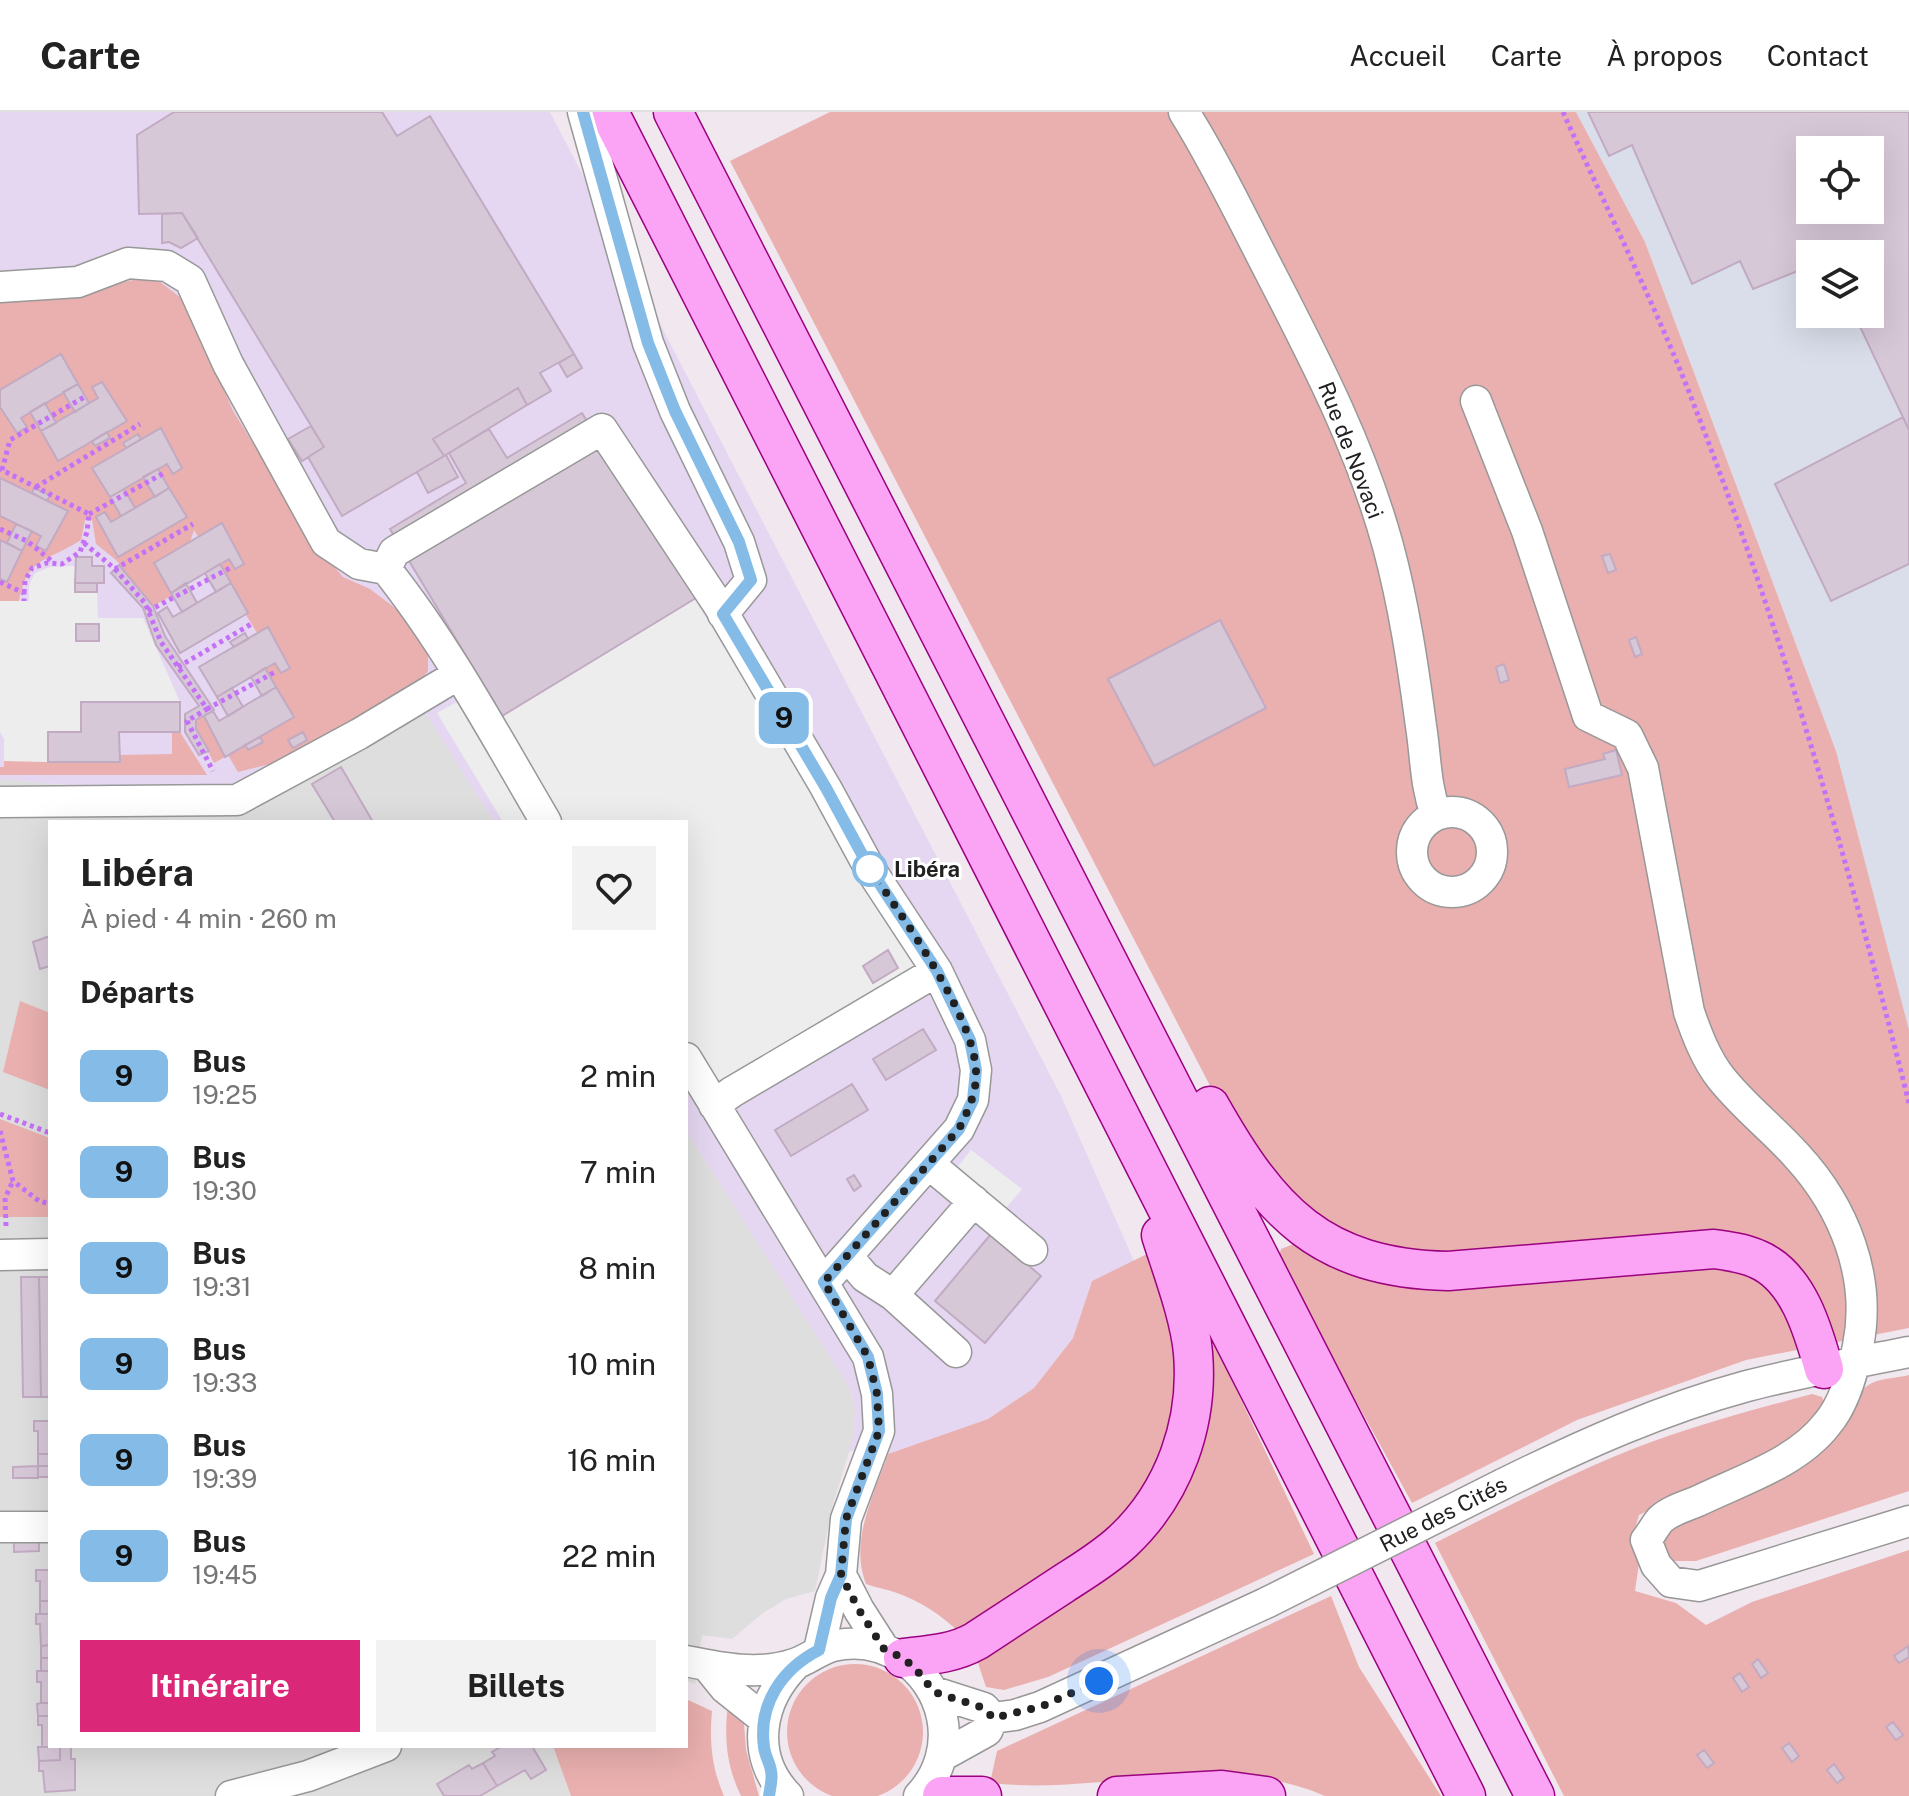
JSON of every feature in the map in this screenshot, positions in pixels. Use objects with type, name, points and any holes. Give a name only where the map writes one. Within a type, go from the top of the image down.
[{"type":"main road","points":[[609,112],[1466,1796]]},
{"type":"main road","points":[[673,112],[1535,1796]]},
{"type":"main road","points":[[1150,1039],[1193,1076],[1232,1145],[1277,1205],[1309,1233],[1349,1255],[1414,1270],[1448,1271],[1714,1249],[1739,1253],[1760,1259],[1778,1273],[1795,1295],[1813,1332],[1840,1366]]},
{"type":"main road","points":[[894,1653],[961,1649],[1120,1544],[1145,1517],[1168,1482],[1178,1461],[1192,1403],[1193,1350],[1136,1148]]},
{"type":"main road","points":[[1117,1796],[1222,1790],[1266,1796]]},
{"type":"main road","points":[[942,1796],[982,1796]]},
{"type":"street","points":[[583,112],[648,343],[675,411],[739,542],[751,580],[723,614]]},
{"type":"street","name":"Rue de Novaci","points":[[1184,112],[1314,359],[1344,419],[1362,467],[1388,547],[1422,729],[1427,789],[1436,815]]},
{"type":"street","points":[[0,287],[78,282],[128,263],[167,266],[190,280],[228,364],[326,542],[359,564],[386,569],[406,593],[459,674],[545,820]]},
{"type":"street","points":[[1476,401],[1527,531],[1588,716],[1627,735],[1643,768],[1689,1012],[1698,1039],[1719,1075],[1750,1111],[1799,1157],[1824,1191],[1847,1230],[1857,1263],[1863,1301],[1862,1328],[1840,1366],[1848,1384],[1835,1412],[1814,1439],[1799,1452],[1662,1518],[1646,1540],[1656,1565],[1671,1582],[1699,1586],[1909,1521]]},
{"type":"street","points":[[386,569],[394,552],[602,429],[723,614],[870,869],[937,971],[970,1040],[976,1070],[973,1100],[959,1129],[824,1282]]},
{"type":"street","points":[[0,802],[236,807],[459,674]]},
{"type":"street","points":[[714,1105],[937,971]]},
{"type":"street","points":[[688,1061],[868,1357],[877,1394],[879,1431],[846,1519],[841,1575],[808,1657],[775,1689],[764,1719],[764,1747],[776,1788]]},
{"type":"street","points":[[929,1164],[1032,1250]]},
{"type":"street","points":[[893,1295],[974,1201]]},
{"type":"street","points":[[3,1255],[48,1254]]},
{"type":"street","points":[[847,1256],[865,1277],[893,1295],[956,1352]]},
{"type":"street","name":"Rue des Cités","points":[[942,1756],[987,1731],[993,1718],[1040,1707],[1268,1602],[1584,1444],[1747,1386],[1903,1354]]},
{"type":"street","points":[[0,1527],[48,1527]]},
{"type":"street","points":[[841,1575],[859,1610],[894,1653],[926,1679],[934,1692],[944,1723],[942,1756],[935,1774],[919,1796]]},
{"type":"street","points":[[697,1664],[751,1670],[851,1644],[894,1653]]},
{"type":"street","points":[[697,1664],[764,1719]]},
{"type":"street","points":[[934,1692],[984,1708],[993,1718]]},
{"type":"street","points":[[231,1796],[311,1786],[335,1755],[375,1748]]},
{"type":"path","points":[[1563,112],[1695,407],[1734,511],[1844,852],[1909,1103]]},
{"type":"path","points":[[86,396],[10,440],[1,471],[89,514]]},
{"type":"path","points":[[36,487],[140,424]]},
{"type":"path","points":[[89,514],[166,472]]},
{"type":"path","points":[[24,601],[25,581],[32,568],[47,563],[62,564],[80,552],[89,514]]},
{"type":"path","points":[[115,569],[193,524]]},
{"type":"path","points":[[0,529],[27,541],[55,563]]},
{"type":"path","points":[[84,542],[115,569],[145,603],[161,642],[207,709]]},
{"type":"path","points":[[148,611],[230,568]]},
{"type":"path","points":[[0,582],[24,593]]},
{"type":"path","points":[[178,667],[253,623]]},
{"type":"path","points":[[180,721],[187,721],[275,672]]},
{"type":"path","points":[[187,721],[236,807]]},
{"type":"path","points":[[0,1114],[48,1132]]},
{"type":"path","points":[[0,1131],[13,1181],[39,1201],[48,1203]]},
{"type":"path","points":[[3,1255],[5,1198],[13,1181]]},
{"type":"shaded area","points":[[0,112],[550,112],[1061,1096],[1134,1261],[1092,1281],[1073,1338],[1034,1388],[988,1419],[888,1454],[849,1451],[854,1436],[855,1410],[850,1388],[688,1133],[688,820],[493,820],[406,682],[237,800],[0,779]]},
{"type":"shaded area","points":[[830,112],[1576,112],[1645,242],[1836,751],[1909,1030],[1909,1328],[1746,1360],[1577,1420],[1412,1503],[1278,1259],[1281,1249],[1296,1243],[1233,1130],[730,161]]},
{"type":"shaded area","points":[[1576,112],[1909,112],[1909,1030],[1836,751],[1645,242]]},
{"type":"shaded area","points":[[137,279],[160,282],[181,298],[194,319],[233,411],[318,548],[343,577],[370,589],[403,614],[428,651],[428,671],[416,686],[279,762],[238,772],[228,755],[245,745],[248,750],[262,742],[257,732],[289,716],[247,642],[257,633],[194,530],[173,595],[153,606],[116,560],[96,544],[92,520],[85,520],[81,540],[34,568],[23,586],[19,601],[0,601],[0,295],[93,290]]},
{"type":"shaded area","points":[[582,413],[919,969],[718,1088],[710,1074],[688,1087],[688,820],[502,820],[437,713],[484,687],[390,529]]},
{"type":"shaded area","points":[[75,566],[75,592],[97,592],[98,618],[143,618],[180,702],[82,702],[81,732],[48,732],[48,762],[4,761],[4,739],[0,732],[0,601],[29,601],[29,585],[35,573],[50,567]]},
{"type":"shaded area","points":[[406,682],[493,820],[48,820],[48,1748],[554,1748],[571,1796],[0,1796],[0,779],[237,800]]},
{"type":"shaded area","points":[[204,716],[225,757],[214,763],[196,729],[196,720]]},
{"type":"shaded area","points":[[172,732],[180,732],[207,775],[0,775],[4,761],[119,762],[119,755],[172,754]]},
{"type":"shaded area","points":[[20,1001],[48,1012],[48,1089],[3,1072]]},
{"type":"shaded area","points":[[0,1119],[48,1137],[48,1217],[0,1217]]},
{"type":"shaded area","points":[[688,1133],[850,1388],[855,1410],[854,1436],[833,1504],[815,1591],[786,1599],[763,1613],[732,1639],[702,1635],[695,1684],[688,1682]]},
{"type":"shaded area","points":[[971,1150],[1022,1189],[1006,1208],[956,1169]]},
{"type":"shaded area","points":[[1147,1254],[1176,1324],[1176,1402],[1161,1467],[1106,1536],[997,1611],[957,1630],[914,1600],[866,1584],[861,1568],[862,1535],[870,1502],[888,1454],[988,1419],[1034,1388],[1073,1338],[1092,1281]]},
{"type":"shaded area","points":[[1206,1345],[1215,1345],[1314,1554],[1048,1677],[1004,1690],[986,1687],[977,1660],[1143,1539]]},
{"type":"shaded area","points":[[1909,1375],[1909,1491],[1696,1561],[1673,1561],[1669,1557],[1663,1546],[1665,1528],[1773,1478],[1813,1455],[1837,1437],[1854,1402],[1865,1388],[1876,1381]]},
{"type":"shaded area","points":[[1812,1394],[1822,1397],[1825,1404],[1796,1441],[1639,1515],[1634,1532],[1639,1563],[1635,1591],[1676,1603],[1706,1625],[1752,1602],[1909,1550],[1909,1796],[1564,1796],[1435,1543],[1545,1488],[1637,1447],[1711,1422]]},
{"type":"shaded area","points":[[1331,1596],[1359,1667],[1441,1796],[1325,1796],[1285,1783],[1244,1776],[1159,1777],[1074,1784],[990,1783],[997,1751]]},
{"type":"shaded area","points":[[842,1665],[868,1665],[893,1675],[912,1694],[922,1719],[922,1745],[912,1770],[893,1789],[874,1797],[836,1797],[817,1789],[798,1770],[788,1745],[788,1719],[798,1694],[817,1675]]},
{"type":"shaded area","points":[[688,1700],[712,1711],[712,1755],[724,1796],[571,1796],[554,1748],[688,1748]]},
{"type":"shaded area","points":[[728,1704],[744,1724],[746,1750],[759,1796],[741,1796],[732,1773],[726,1739]]},
{"type":"building","points":[[174,112],[382,112],[397,136],[430,116],[574,354],[540,373],[551,391],[527,405],[518,388],[433,439],[444,456],[342,516],[308,457],[324,447],[182,213],[139,214],[137,135]]},
{"type":"building","points":[[1588,112],[1909,112],[1909,430],[1861,328],[1884,328],[1884,240],[1796,240],[1796,272],[1753,289],[1740,261],[1692,284],[1632,145],[1609,156]]},
{"type":"building","points":[[182,213],[198,238],[181,248],[169,242],[162,243],[162,214]]},
{"type":"building","points":[[61,354],[78,384],[21,418],[27,427],[17,433],[0,407],[0,390]]},
{"type":"building","points":[[574,354],[582,368],[567,377],[559,363]]},
{"type":"building","points":[[102,382],[127,421],[58,461],[41,431],[98,398],[92,387]]},
{"type":"building","points":[[78,384],[89,403],[75,412],[63,392]]},
{"type":"building","points":[[518,388],[527,405],[444,456],[433,439]]},
{"type":"building","points":[[45,403],[56,423],[41,431],[30,412]]},
{"type":"building","points":[[582,413],[696,598],[502,716],[390,529],[466,483],[449,453],[489,429],[507,458]]},
{"type":"building","points":[[1903,417],[1909,430],[1909,564],[1831,601],[1775,484]]},
{"type":"building","points":[[311,426],[324,447],[302,461],[288,439]]},
{"type":"building","points":[[161,428],[182,468],[173,474],[167,464],[110,497],[92,468]]},
{"type":"building","points":[[107,432],[110,438],[95,446],[92,441]]},
{"type":"building","points":[[138,434],[141,439],[126,448],[123,443]]},
{"type":"building","points":[[446,455],[458,477],[428,493],[417,472]]},
{"type":"building","points":[[158,469],[169,488],[155,497],[143,477]]},
{"type":"building","points":[[0,478],[68,511],[46,551],[36,546],[41,536],[0,516]]},
{"type":"building","points":[[34,488],[50,495],[47,501],[32,493]]},
{"type":"building","points":[[169,488],[187,517],[118,557],[96,517],[105,512],[111,522]]},
{"type":"building","points":[[124,489],[135,508],[121,516],[110,497]]},
{"type":"building","points":[[222,523],[244,564],[235,569],[229,559],[171,593],[154,563]]},
{"type":"building","points":[[16,524],[32,531],[22,551],[7,543]]},
{"type":"building","points":[[0,540],[22,551],[7,582],[0,579]]},
{"type":"building","points":[[1610,554],[1616,570],[1608,573],[1602,556]]},
{"type":"building","points":[[76,557],[92,557],[92,566],[104,566],[104,583],[75,583]]},
{"type":"building","points":[[220,564],[231,583],[216,592],[205,573]]},
{"type":"building","points":[[119,565],[153,606],[165,636],[214,710],[196,720],[196,729],[209,751],[199,755],[185,732],[185,714],[199,706],[156,645],[143,608],[111,573]]},
{"type":"building","points":[[75,583],[97,583],[97,592],[75,592]]},
{"type":"building","points":[[186,583],[197,603],[182,612],[171,593]]},
{"type":"building","points":[[231,583],[248,613],[180,653],[158,613],[167,607],[173,617]]},
{"type":"building","points":[[1220,620],[1266,708],[1154,766],[1108,679]]},
{"type":"building","points":[[76,624],[99,624],[99,641],[76,641]]},
{"type":"building","points":[[268,627],[290,668],[281,673],[275,663],[217,697],[199,667]]},
{"type":"building","points":[[245,633],[248,639],[234,647],[230,642]]},
{"type":"building","points":[[1636,637],[1642,654],[1635,657],[1629,640]]},
{"type":"building","points":[[1504,664],[1509,680],[1500,683],[1496,667]]},
{"type":"building","points":[[265,668],[276,687],[262,696],[251,677]]},
{"type":"building","points":[[276,687],[294,717],[225,757],[204,716],[213,711],[219,721]]},
{"type":"building","points":[[232,688],[243,707],[228,716],[217,697]]},
{"type":"building","points":[[81,702],[180,702],[180,732],[119,732],[120,762],[48,762],[48,732],[81,732]]},
{"type":"building","points":[[303,732],[307,740],[293,748],[288,740]]},
{"type":"building","points":[[260,737],[263,742],[248,750],[245,745]]},
{"type":"building","points":[[1616,750],[1622,775],[1569,787],[1565,769],[1605,759],[1603,754]]},
{"type":"building","points":[[341,767],[372,820],[334,820],[312,784]]},
{"type":"building","points":[[48,937],[48,967],[40,969],[33,942]]},
{"type":"building","points":[[888,950],[898,968],[873,983],[863,966]]},
{"type":"building","points":[[923,1029],[936,1050],[886,1080],[873,1059]]},
{"type":"building","points":[[852,1084],[868,1110],[791,1156],[775,1130]]},
{"type":"building","points":[[854,1175],[861,1186],[854,1191],[847,1179]]},
{"type":"building","points":[[991,1234],[1041,1276],[985,1343],[935,1301]]},
{"type":"building","points":[[21,1277],[39,1277],[41,1397],[23,1397]]},
{"type":"building","points":[[39,1277],[48,1277],[48,1397],[41,1397]]},
{"type":"building","points":[[34,1421],[48,1421],[48,1454],[38,1454],[38,1431],[34,1431]]},
{"type":"building","points":[[38,1454],[48,1454],[48,1466],[38,1466]]},
{"type":"building","points":[[38,1466],[48,1466],[48,1477],[38,1477]]},
{"type":"building","points":[[38,1466],[38,1478],[13,1478],[13,1467]]},
{"type":"building","points":[[14,1540],[39,1540],[39,1551],[14,1552]]},
{"type":"building","points":[[36,1570],[48,1570],[48,1601],[40,1601],[40,1581],[36,1581]]},
{"type":"building","points":[[40,1601],[48,1601],[48,1614],[40,1614]]},
{"type":"building","points":[[36,1614],[48,1614],[48,1645],[41,1646],[40,1624],[36,1624]]},
{"type":"building","points":[[48,1645],[48,1658],[41,1658],[41,1646]]},
{"type":"building","points":[[1908,1646],[1909,1657],[1899,1663],[1894,1656]]},
{"type":"building","points":[[41,1658],[48,1658],[48,1671],[41,1671]]},
{"type":"building","points":[[1758,1659],[1768,1673],[1761,1678],[1752,1664]]},
{"type":"building","points":[[37,1671],[48,1671],[48,1703],[41,1703],[41,1682],[37,1682]]},
{"type":"building","points":[[1740,1673],[1749,1687],[1742,1692],[1733,1678]]},
{"type":"building","points":[[48,1703],[48,1716],[38,1716],[37,1704]]},
{"type":"building","points":[[38,1716],[48,1716],[48,1747],[42,1747],[42,1725],[38,1725]]},
{"type":"building","points":[[1893,1722],[1903,1735],[1896,1740],[1886,1727]]},
{"type":"building","points":[[1789,1743],[1799,1756],[1792,1762],[1782,1748]]},
{"type":"building","points":[[38,1747],[60,1748],[60,1760],[39,1761]]},
{"type":"building","points":[[60,1748],[71,1748],[71,1759],[75,1759],[75,1790],[45,1792],[39,1761],[60,1760]]},
{"type":"building","points":[[499,1748],[533,1748],[546,1770],[531,1779],[525,1770],[497,1786],[483,1763],[495,1756],[492,1752]]},
{"type":"building","points":[[1704,1750],[1714,1763],[1707,1768],[1697,1755]]},
{"type":"building","points":[[483,1763],[497,1786],[480,1796],[444,1796],[437,1784],[469,1765],[472,1769]]},
{"type":"building","points":[[1834,1764],[1844,1778],[1837,1783],[1827,1770]]},
{"type":"bus line","name":"9","points":[[583,112],[648,343],[675,411],[739,542],[751,580],[723,614],[870,869],[937,971],[970,1040],[976,1070],[973,1100],[959,1129],[824,1282],[868,1357],[877,1394],[879,1431],[846,1519],[841,1575],[831,1598],[819,1650],[796,1664],[775,1689],[768,1703],[763,1733],[772,1773],[769,1796]]},
{"type":"place","name":"Libéra","points":[[870,869]]},
{"type":"route","points":[[870,869],[937,971],[970,1040],[976,1070],[973,1100],[959,1129],[824,1282],[868,1357],[877,1394],[879,1431],[846,1519],[841,1575],[884,1649],[915,1668],[934,1692],[984,1708],[993,1718],[1040,1707],[1099,1681]]}]
